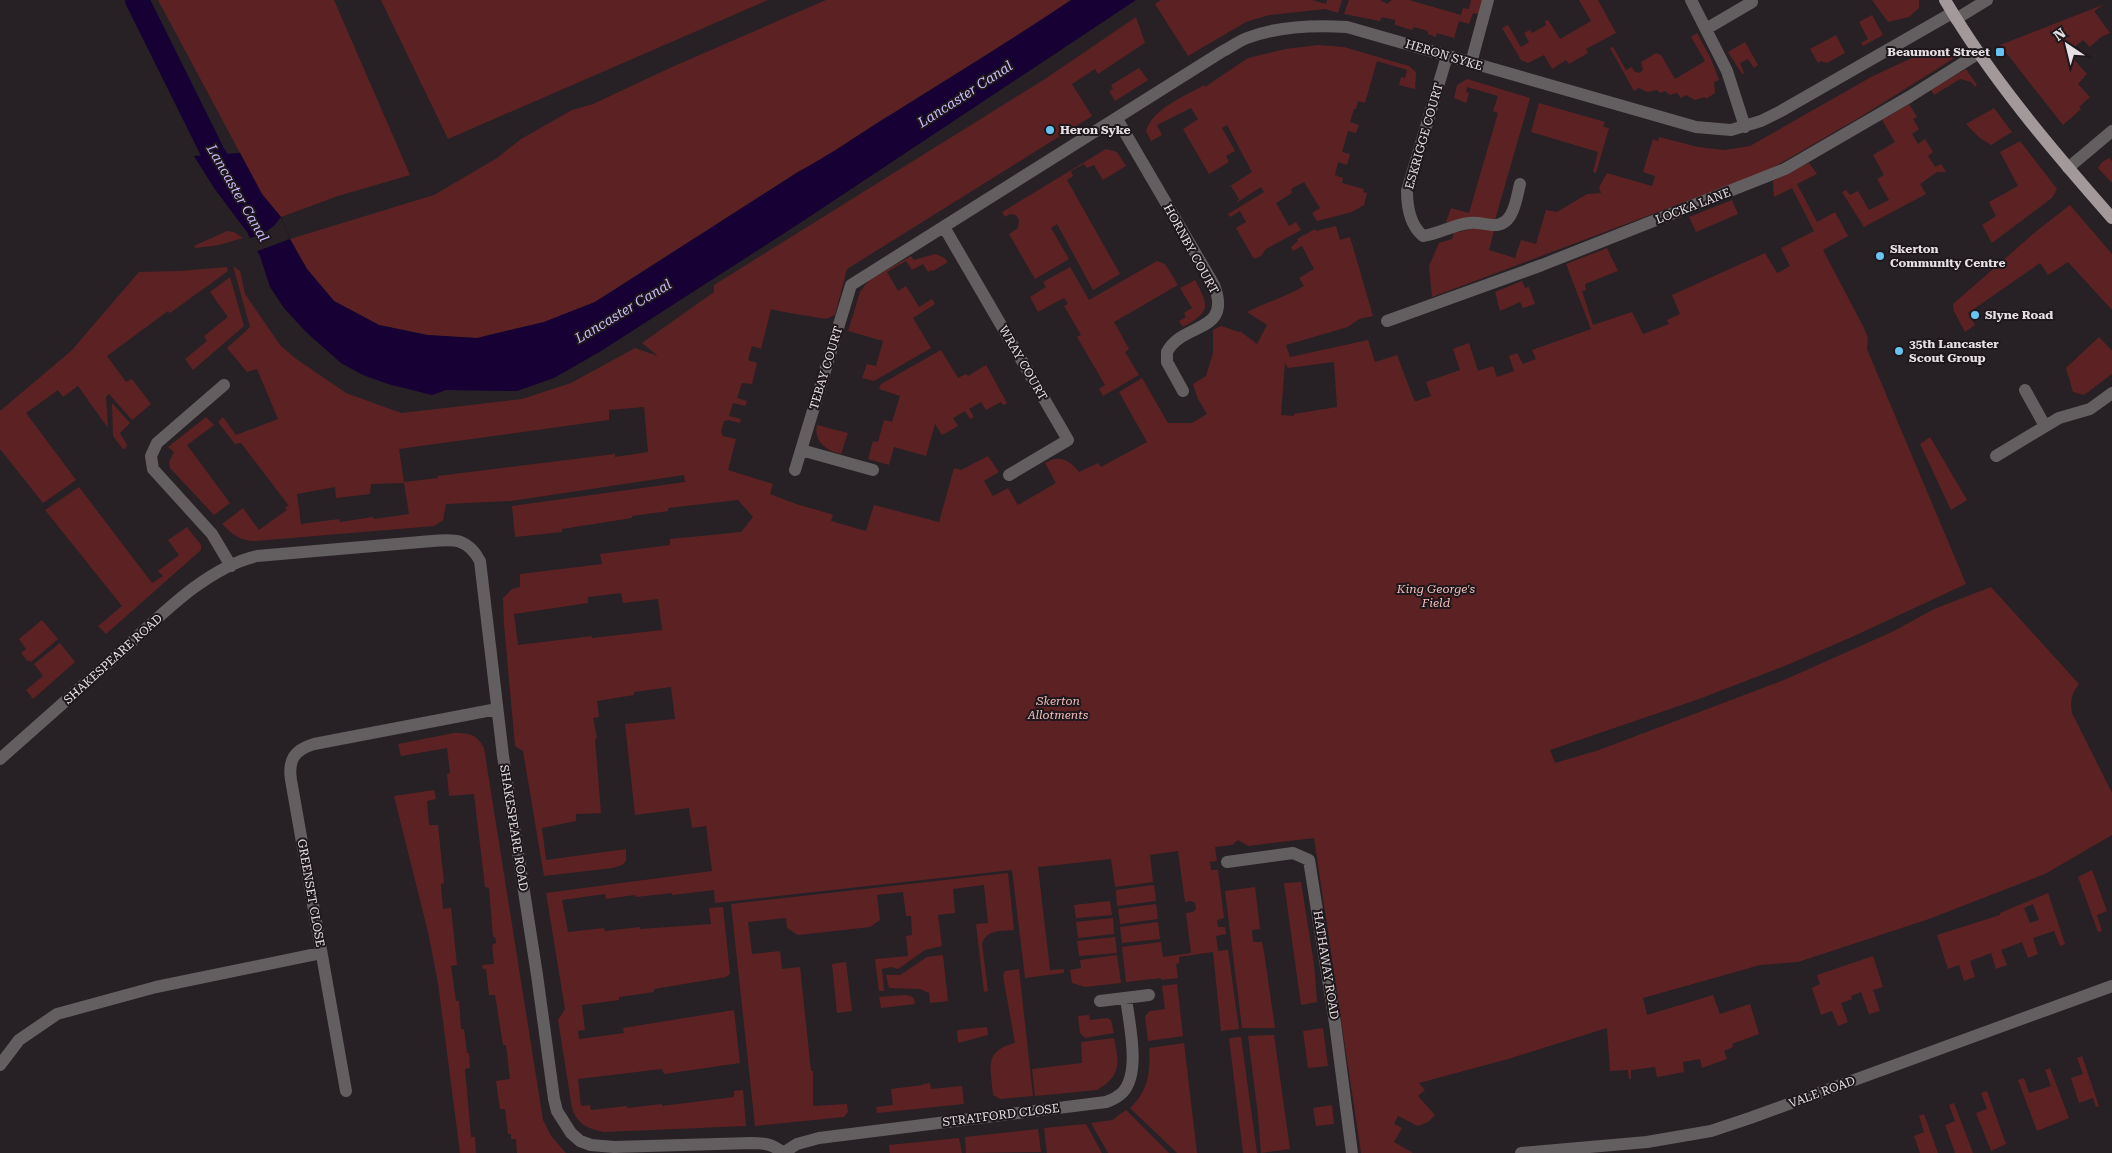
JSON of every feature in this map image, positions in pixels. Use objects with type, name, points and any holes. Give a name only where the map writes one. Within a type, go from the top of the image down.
[{"type":"main road","points":[[1945,0],[1980,53],[2068,168],[2112,218]]},
{"type":"street","points":[[1471,63],[1488,0]]},
{"type":"street","points":[[1691,0],[1727,71],[1744,127]]},
{"type":"street","points":[[1954,16],[1987,0]]},
{"type":"street","points":[[1706,29],[1752,2]]},
{"type":"street","name":"HERON SYKE","points":[[852,285],[1223,51],[1247,38],[1269,32],[1318,26],[1347,28],[1696,127],[1731,130],[1744,127],[1778,113],[1954,16]]},
{"type":"street","name":"LOCKA LANE","points":[[1387,321],[1542,265],[1785,169],[1909,97],[1980,53]]},
{"type":"street","name":"ESKRIGGE COURT","points":[[1447,56],[1407,191],[1407,204],[1416,230],[1423,236],[1434,234],[1452,226],[1469,223],[1500,225],[1508,220],[1514,210],[1520,184]]},
{"type":"street","name":"HORNBY COURT","points":[[1117,119],[1187,239],[1218,297],[1219,304],[1214,318],[1177,341],[1167,352],[1167,362],[1183,391]]},
{"type":"street","points":[[2068,168],[2110,136]]},
{"type":"street","name":"WRAY COURT","points":[[944,227],[1068,440],[1009,475]]},
{"type":"street","name":"TEBAY COURT","points":[[795,470],[852,285]]},
{"type":"street","points":[[224,385],[157,443],[151,456],[153,468],[212,534],[231,566]]},
{"type":"street","points":[[2025,390],[2045,426]]},
{"type":"street","points":[[1996,456],[2059,418],[2090,409],[2112,393]]},
{"type":"street","points":[[801,450],[873,470]]},
{"type":"street","name":"SHAKESPEARE ROAD","points":[[0,759],[163,614],[202,582],[243,560],[257,556],[432,541],[462,541],[474,548],[480,561],[496,709],[554,1099],[562,1120],[571,1133],[580,1141],[591,1145],[614,1147],[751,1143],[776,1147],[783,1153]]},
{"type":"street","name":"GREENSET CLOSE","points":[[0,1065],[19,1040],[57,1014],[156,988],[321,953],[289,770],[292,759],[300,748],[496,709]]},
{"type":"street","name":"HATHAWAY ROAD","points":[[1227,862],[1293,853],[1309,860],[1335,1023],[1352,1153]]},
{"type":"street","points":[[321,953],[346,1091]]},
{"type":"street","name":"VALE ROAD","points":[[1521,1153],[1647,1142],[1711,1131],[1758,1116],[2112,986]]},
{"type":"street","points":[[1100,1001],[1149,995]]},
{"type":"street","name":"STRATFORD CLOSE","points":[[783,1153],[797,1144],[819,1138],[1106,1102],[1124,1092],[1130,1076],[1132,1054],[1126,998]]},
{"type":"green space","points":[[158,0],[334,0],[410,175],[338,196],[281,217],[262,194]]},
{"type":"green space","points":[[381,0],[768,0],[448,139]]},
{"type":"green space","points":[[826,0],[1071,0],[595,302],[544,322],[477,338],[428,335],[379,325],[334,301],[307,269],[290,239],[434,195],[497,158],[521,139],[572,110],[593,104],[672,67]]},
{"type":"green space","points":[[1161,0],[1312,0],[1326,4],[1327,0],[1342,0],[1338,13],[1325,9],[1269,15],[1246,22],[1188,56],[1155,4]]},
{"type":"green space","points":[[1349,0],[1380,0],[1387,4],[1392,0],[1409,0],[1461,15],[1463,8],[1469,9],[1471,0],[1482,0],[1478,14],[1473,13],[1469,24],[1459,21],[1454,38],[1437,33],[1436,37],[1428,34],[1428,31],[1414,27],[1412,30],[1395,25],[1395,20],[1382,17],[1380,21],[1344,14]]},
{"type":"green space","points":[[1579,0],[1598,0],[1616,33],[1586,49],[1588,53],[1569,64],[1566,60],[1552,69],[1544,55],[1528,63],[1521,60],[1502,28],[1508,25],[1521,47],[1529,42],[1524,33],[1530,30],[1532,33],[1546,25],[1545,21],[1548,20],[1560,39],[1591,21]]},
{"type":"green space","points":[[1872,0],[1919,0],[1919,8],[1909,17],[1888,22]]},
{"type":"green space","points":[[2105,4],[2094,11],[2110,33],[2101,37],[2090,47],[2083,40],[2068,53],[2087,74],[2078,84],[2090,97],[2079,107],[2081,109],[2063,125],[2000,45]]},
{"type":"green space","points":[[1872,15],[1883,35],[1863,46],[1861,43],[1868,39],[1859,22]]},
{"type":"green space","points":[[1136,17],[1145,43],[1098,74],[1095,69],[1072,84],[1092,116],[847,269],[835,315],[826,319],[771,309],[761,349],[752,346],[748,360],[757,363],[752,384],[742,383],[737,398],[747,401],[745,406],[733,403],[729,416],[741,419],[740,423],[724,421],[721,432],[723,436],[736,439],[728,470],[773,484],[770,494],[831,514],[833,515],[831,521],[866,531],[874,505],[939,522],[954,468],[961,470],[988,456],[999,472],[984,481],[993,496],[1008,488],[1018,505],[1056,483],[1045,463],[1050,460],[1064,460],[1072,464],[1079,472],[1098,463],[1101,467],[1147,442],[1119,392],[1142,378],[1168,423],[1192,423],[1207,414],[1198,399],[1193,384],[1206,376],[1213,353],[1213,330],[1221,326],[1240,331],[1257,344],[1267,325],[1247,312],[1304,286],[1299,278],[1314,269],[1302,246],[1293,251],[1291,247],[1298,241],[1297,239],[1315,229],[1316,231],[1336,226],[1340,240],[1350,237],[1373,316],[1359,319],[1348,327],[1286,345],[1290,357],[1368,340],[1375,362],[1397,355],[1412,395],[1415,401],[1417,401],[1431,396],[1426,382],[1460,370],[1453,349],[1469,343],[1478,371],[1493,366],[1497,377],[1514,371],[1509,356],[1517,353],[1523,364],[1536,359],[1532,350],[1591,329],[1566,264],[1607,248],[1618,271],[1585,284],[1586,290],[1582,291],[1593,325],[1632,312],[1643,334],[1669,324],[1667,320],[1680,314],[1672,295],[1765,253],[1777,273],[1790,266],[1781,248],[1814,231],[1792,188],[1774,197],[1773,181],[1809,163],[1817,174],[1797,184],[1817,222],[1835,212],[1848,236],[1823,250],[1864,328],[1868,338],[1867,349],[1966,584],[1787,665],[1699,699],[1550,750],[1555,763],[1599,750],[1784,680],[1894,631],[1934,609],[1991,587],[2079,684],[2072,698],[2072,713],[2112,793],[2112,835],[2045,874],[1929,919],[1798,962],[1760,965],[1643,998],[1647,1015],[1713,995],[1720,1014],[1750,1004],[1759,1034],[1732,1044],[1733,1047],[1724,1051],[1727,1059],[1702,1068],[1700,1059],[1683,1062],[1684,1072],[1657,1077],[1655,1067],[1631,1070],[1631,1079],[1629,1079],[1628,1070],[1610,1071],[1607,1028],[1508,1059],[1419,1083],[1425,1090],[1418,1096],[1435,1115],[1428,1122],[1418,1126],[1398,1116],[1394,1124],[1402,1128],[1394,1142],[1413,1153],[1361,1153],[1314,838],[1248,846],[1238,840],[1232,845],[1215,847],[1217,861],[1210,862],[1211,870],[1218,870],[1224,918],[1217,920],[1218,927],[1225,927],[1226,934],[1216,936],[1218,951],[1228,950],[1239,1029],[1221,1031],[1213,952],[1179,957],[1179,963],[1176,964],[1178,978],[1126,982],[1122,947],[1161,942],[1163,957],[1191,953],[1186,913],[1193,912],[1196,909],[1195,903],[1191,901],[1185,902],[1178,851],[1150,855],[1153,882],[1115,887],[1111,859],[1038,867],[1050,970],[1064,969],[1064,973],[1025,978],[1012,870],[715,903],[714,890],[672,895],[672,893],[636,897],[635,895],[606,899],[605,894],[562,900],[568,932],[604,928],[605,931],[640,927],[640,929],[711,924],[709,908],[723,907],[730,974],[726,977],[654,989],[654,992],[619,997],[619,1000],[582,1005],[585,1030],[578,1031],[579,1039],[624,1033],[623,1028],[734,1010],[740,1063],[664,1074],[662,1069],[578,1079],[581,1106],[590,1105],[591,1110],[662,1104],[662,1106],[734,1097],[734,1091],[743,1090],[746,1126],[604,1132],[584,1125],[574,1114],[572,1108],[558,1020],[565,1009],[546,893],[712,871],[706,826],[692,828],[689,808],[635,815],[625,724],[675,719],[671,687],[634,692],[634,695],[597,701],[599,717],[593,718],[597,738],[595,739],[601,813],[576,814],[576,821],[542,828],[546,860],[626,849],[626,861],[622,865],[613,868],[544,876],[523,751],[515,746],[503,598],[512,589],[520,587],[520,574],[602,564],[600,554],[670,545],[670,539],[741,532],[753,517],[738,500],[668,508],[668,511],[562,529],[562,532],[515,537],[512,506],[685,482],[684,475],[511,501],[446,504],[443,520],[434,526],[255,541],[241,538],[233,534],[222,524],[243,508],[259,530],[287,510],[285,507],[289,506],[241,443],[235,444],[218,422],[223,417],[236,435],[278,419],[257,369],[247,372],[227,348],[250,327],[233,266],[240,271],[245,294],[280,345],[295,358],[346,393],[401,413],[522,399],[571,383],[635,348],[658,356],[642,343],[714,292],[714,285],[1048,77]],"holes":[[[1334,362],[1337,407],[1294,414],[1294,416],[1281,415],[1285,363],[1288,368]],[[644,407],[648,452],[615,457],[615,454],[404,482],[399,449],[609,420],[609,410]],[[404,483],[409,514],[374,519],[373,517],[340,522],[339,519],[301,524],[297,494],[335,487],[336,498],[370,494],[371,484]],[[621,593],[623,603],[658,599],[662,630],[518,645],[514,614],[588,603],[588,597]]]},
{"type":"green space","points":[[1697,33],[1711,59],[1719,80],[1714,82],[1715,93],[1706,99],[1705,97],[1695,100],[1686,95],[1681,98],[1677,93],[1670,95],[1665,91],[1660,93],[1657,90],[1647,92],[1639,88],[1634,91],[1610,48],[1613,47],[1626,70],[1632,67],[1634,71],[1639,73],[1643,70],[1641,62],[1656,53],[1661,55],[1675,79],[1705,61],[1691,37]]},
{"type":"green space","points":[[1836,35],[1845,53],[1827,63],[1821,61],[1818,63],[1810,49]]},
{"type":"green space","points":[[1745,42],[1758,65],[1754,68],[1748,59],[1740,63],[1744,73],[1742,74],[1728,52]]},
{"type":"green space","points":[[1318,45],[1344,47],[1409,66],[1416,72],[1415,89],[1399,85],[1401,77],[1405,78],[1407,70],[1377,61],[1365,103],[1358,101],[1350,122],[1359,125],[1356,133],[1348,131],[1342,152],[1350,154],[1347,165],[1338,162],[1335,175],[1343,178],[1342,183],[1364,189],[1363,192],[1367,193],[1364,205],[1352,212],[1317,221],[1312,213],[1320,208],[1304,182],[1291,189],[1292,193],[1276,203],[1289,226],[1296,222],[1301,230],[1266,249],[1261,256],[1254,259],[1236,228],[1246,222],[1240,211],[1230,217],[1228,214],[1264,192],[1261,187],[1236,203],[1239,199],[1231,186],[1227,188],[1252,172],[1227,125],[1222,128],[1235,151],[1226,156],[1229,162],[1209,174],[1183,129],[1198,119],[1191,108],[1157,125],[1162,135],[1151,141],[1146,131],[1155,116],[1170,104],[1204,85],[1205,87],[1248,58],[1285,49]]},
{"type":"green space","points":[[1933,48],[1941,48],[1956,57],[1862,116],[1767,171],[1432,297],[1429,266],[1439,243],[1452,239],[1454,233],[1475,228],[1494,231],[1489,250],[1515,258],[1521,240],[1536,244],[1546,210],[1557,212],[1587,194],[1601,193],[1599,187],[1607,173],[1652,186],[1655,176],[1643,172],[1653,139],[1658,141],[1659,137],[1698,147],[1724,150],[1750,146],[1871,77]]},
{"type":"green space","points":[[1139,68],[1148,80],[1115,101],[1109,91],[1113,89],[1111,85]]},
{"type":"green space","points":[[1966,69],[1977,85],[1975,87],[1971,82],[1960,79],[1934,95],[1931,90]]},
{"type":"green space","points":[[1467,79],[1530,98],[1495,220],[1446,222],[1451,208],[1469,213],[1498,113],[1493,111],[1498,96],[1467,87],[1466,92],[1469,93],[1466,103],[1454,98],[1457,85]]},
{"type":"green space","points":[[1539,103],[1605,122],[1603,127],[1609,128],[1596,173],[1593,172],[1598,152],[1531,132]]},
{"type":"green space","points":[[1909,104],[1917,117],[1913,119],[1919,129],[1912,134],[1918,144],[1925,139],[1933,152],[1928,156],[1935,167],[1941,164],[1946,172],[1937,172],[1920,184],[1926,194],[1864,227],[1842,192],[1846,190],[1850,195],[1858,191],[1869,210],[1889,200],[1877,179],[1884,175],[1873,155],[1895,142],[1882,120]]},
{"type":"green space","points":[[1994,108],[2012,132],[1991,145],[1980,138],[1966,124]]},
{"type":"green space","points":[[2020,141],[2057,189],[2052,198],[1992,243],[1982,225],[1996,216],[1989,202],[2018,186],[2000,152]]},
{"type":"green space","points":[[1106,149],[1117,152],[1126,166],[1103,180],[1094,165],[1087,168],[1084,164],[1071,171],[1073,176],[1067,180],[1120,274],[1093,290],[1057,224],[1051,228],[1069,259],[1035,279],[1009,234],[1018,228],[1019,220],[1016,215],[1010,214],[1005,217],[1002,212]]},
{"type":"green space","points":[[2109,158],[2112,161],[2112,183],[2098,168],[2102,162]]},
{"type":"green space","points":[[1732,200],[1738,214],[1696,232],[1689,217]]},
{"type":"green space","points":[[2070,205],[2112,254],[2112,310],[2068,262],[2048,275],[2040,263],[1968,313],[1975,325],[1965,332],[1954,311],[1953,304],[2039,229]]},
{"type":"green space","points":[[227,231],[234,232],[243,238],[219,245],[196,248],[194,246]]},
{"type":"green space","points":[[935,254],[943,257],[948,262],[928,272],[923,264],[912,270],[906,261],[887,272],[898,291],[906,286],[919,307],[932,299],[935,304],[913,318],[931,348],[874,381],[862,378],[867,364],[876,366],[883,341],[848,331],[860,292],[871,279],[911,256],[914,260]]},
{"type":"green space","points":[[1157,261],[1165,264],[1178,285],[1114,322],[1129,349],[1125,352],[1139,375],[1103,396],[1099,389],[1105,385],[1077,337],[1081,335],[1064,306],[1068,304],[1064,298],[1038,312],[1030,297],[1046,287],[1043,282],[1070,267],[1089,300]]},
{"type":"green space","points":[[227,267],[228,271],[170,313],[168,311],[107,356],[126,382],[132,379],[151,404],[132,420],[109,394],[106,397],[108,428],[78,386],[63,397],[58,390],[26,413],[76,480],[43,503],[0,449],[0,411],[71,351],[139,272]]},
{"type":"green space","points":[[230,277],[244,326],[193,370],[185,359],[207,341],[204,336],[228,317],[210,292]]},
{"type":"green space","points":[[1195,280],[1203,297],[1205,308],[1203,313],[1183,327],[1179,321],[1186,317],[1184,313],[1192,308],[1180,288]]},
{"type":"green space","points":[[1522,281],[1525,288],[1529,287],[1535,304],[1523,308],[1520,302],[1500,311],[1495,292]]},
{"type":"green space","points":[[2099,337],[2112,351],[2112,374],[2084,395],[2073,392],[2066,368]]},
{"type":"green space","points":[[941,350],[958,378],[966,374],[968,376],[986,365],[1007,403],[1003,405],[1001,402],[986,410],[981,402],[969,409],[974,417],[970,419],[965,411],[953,418],[958,426],[942,435],[935,424],[926,456],[894,447],[889,465],[868,459],[873,441],[878,442],[884,420],[892,422],[900,396],[879,389],[881,384]]},
{"type":"green space","points":[[112,403],[130,423],[120,433],[127,445],[125,449],[113,436]]},
{"type":"green space","points":[[206,417],[214,425],[187,445],[230,503],[214,515],[170,468],[169,462],[174,452],[168,447]]},
{"type":"green space","points":[[817,425],[848,433],[841,454],[831,451],[819,441],[816,431]]},
{"type":"green space","points":[[1930,437],[1967,500],[1951,510],[1920,444]]},
{"type":"green space","points":[[79,487],[152,583],[163,576],[158,571],[179,555],[168,540],[187,527],[201,545],[201,550],[106,634],[98,626],[122,606],[45,510]]},
{"type":"green space","points":[[42,620],[58,639],[31,662],[29,660],[28,662],[21,653],[26,649],[19,639]]},
{"type":"green space","points":[[60,643],[75,662],[33,699],[26,690],[43,676],[34,664]]},
{"type":"green space","points":[[454,733],[472,735],[484,748],[543,1120],[551,1136],[566,1153],[517,1153],[516,1139],[511,1139],[511,1134],[508,1134],[505,1109],[500,1109],[496,1081],[510,1079],[506,1045],[503,1045],[495,995],[489,995],[486,969],[483,969],[482,965],[494,964],[492,945],[496,943],[495,937],[493,937],[489,888],[485,887],[474,794],[449,796],[447,774],[450,773],[447,748],[401,756],[398,744]]},
{"type":"green space","points":[[434,790],[436,799],[427,801],[429,825],[438,825],[444,883],[441,884],[443,909],[451,908],[457,965],[451,966],[456,1001],[459,1001],[461,1029],[464,1029],[467,1053],[469,1053],[470,1068],[465,1069],[471,1137],[475,1137],[476,1153],[460,1153],[438,983],[428,932],[394,796]]},
{"type":"green space","points":[[2092,870],[2107,911],[2097,915],[2102,931],[2098,932],[2078,877]]},
{"type":"green space","points":[[1008,873],[1014,930],[991,933],[984,939],[982,944],[988,991],[984,992],[976,924],[988,923],[984,885],[953,889],[955,913],[938,915],[942,946],[925,950],[898,969],[891,967],[882,969],[884,991],[879,991],[875,959],[908,956],[906,936],[912,935],[911,916],[906,916],[903,892],[877,895],[880,920],[870,927],[798,935],[787,928],[786,918],[748,922],[752,954],[780,951],[782,969],[800,967],[811,1071],[813,1071],[813,1106],[847,1104],[848,1112],[844,1117],[755,1126],[731,904]]},
{"type":"green space","points":[[1301,882],[1314,964],[1317,1002],[1301,1005],[1284,883]]},
{"type":"green space","points":[[1154,885],[1156,901],[1117,906],[1116,890]]},
{"type":"green space","points":[[1255,887],[1260,929],[1252,930],[1253,942],[1262,942],[1275,1028],[1242,1028],[1225,891]]},
{"type":"green space","points":[[2048,893],[2065,944],[2060,946],[2054,931],[2033,938],[2038,954],[2028,958],[2022,942],[2001,950],[2007,965],[1996,969],[1991,953],[1970,961],[1975,977],[1964,981],[1959,965],[1948,969],[1937,935],[2000,915],[2000,913]],"holes":[[[2033,904],[2039,920],[2030,923],[2024,908]]]},
{"type":"green space","points":[[1110,901],[1112,915],[1076,918],[1074,905]]},
{"type":"green space","points":[[1156,904],[1158,919],[1120,924],[1118,909]]},
{"type":"green space","points":[[1113,918],[1114,934],[1078,938],[1076,922]]},
{"type":"green space","points":[[1158,922],[1160,939],[1122,943],[1120,927]]},
{"type":"green space","points":[[1115,937],[1117,953],[1079,956],[1077,941]]},
{"type":"green space","points":[[943,955],[948,1001],[930,1003],[929,993],[920,989],[889,988],[886,975],[900,975],[927,957]]},
{"type":"green space","points":[[1117,955],[1121,983],[1085,987],[1072,983],[1070,970],[1081,968],[1080,960]]},
{"type":"green space","points":[[1873,956],[1883,987],[1873,990],[1880,1011],[1869,1014],[1861,992],[1851,996],[1852,999],[1841,1003],[1848,1022],[1838,1026],[1832,1011],[1821,1015],[1812,988],[1820,984],[1817,975]]},
{"type":"green space","points":[[846,962],[852,1011],[837,1013],[832,964]]},
{"type":"green space","points":[[1019,969],[1033,1096],[1000,1099],[993,1095],[991,1062],[993,1056],[998,1051],[1005,1046],[1015,1043],[1003,976],[1005,971]]},
{"type":"green space","points":[[1177,984],[1183,1036],[1148,1041],[1145,1016],[1150,1011],[1165,1009],[1162,986]]},
{"type":"green space","points":[[911,996],[915,1004],[881,1008],[879,997]]},
{"type":"green space","points":[[1089,1015],[1090,1020],[1107,1018],[1111,1020],[1114,1033],[1085,1038],[1080,1033],[1078,1016]]},
{"type":"green space","points":[[987,1027],[988,1035],[958,1043],[957,1030]]},
{"type":"green space","points":[[1323,1028],[1328,1066],[1308,1068],[1303,1031]]},
{"type":"green space","points":[[1274,1035],[1290,1149],[1261,1153],[1248,1036]]},
{"type":"green space","points":[[1241,1037],[1257,1153],[1243,1153],[1229,1038]]},
{"type":"green space","points":[[1114,1038],[1117,1068],[1111,1079],[1097,1090],[1035,1096],[1032,1069],[1082,1063],[1081,1042]]},
{"type":"green space","points":[[1184,1043],[1197,1153],[1177,1153],[1130,1108],[1141,1095],[1147,1081],[1149,1073],[1149,1048]]},
{"type":"green space","points":[[2082,1056],[2099,1106],[2096,1107],[2093,1098],[2079,1103],[2071,1078],[2083,1074],[2077,1058]]},
{"type":"green space","points":[[2050,1068],[2069,1118],[2037,1131],[2018,1080],[2024,1078],[2029,1093],[2051,1086],[2045,1070]]},
{"type":"green space","points":[[930,1083],[931,1089],[962,1086],[964,1104],[877,1113],[876,1107],[893,1105],[891,1089]]},
{"type":"green space","points":[[1987,1091],[2006,1144],[1991,1151],[1976,1113],[1987,1109],[1981,1093]]},
{"type":"green space","points":[[1954,1103],[1973,1153],[1955,1153],[1945,1125],[1955,1121],[1949,1105]]},
{"type":"green space","points":[[1332,1105],[1334,1124],[1316,1126],[1313,1108]]},
{"type":"green space","points":[[1126,1110],[1169,1153],[1108,1153],[1091,1123],[1112,1120]]},
{"type":"green space","points":[[1924,1114],[1938,1153],[1920,1153],[1914,1136],[1924,1132],[1919,1116]]},
{"type":"green space","points":[[1086,1124],[1102,1153],[1047,1153],[1044,1128]]},
{"type":"green space","points":[[1038,1129],[1041,1152],[966,1153],[965,1137]]},
{"type":"green space","points":[[959,1138],[962,1153],[890,1153],[889,1145]]},
{"type":"water","points":[[1071,0],[1136,0],[797,225],[601,351],[554,378],[517,391],[446,390],[432,395],[388,384],[363,375],[341,363],[306,332],[284,308],[270,287],[260,256],[247,232],[214,188],[194,156],[240,153],[262,194],[281,217],[290,239],[307,269],[334,301],[379,325],[427,335],[477,338],[544,322],[595,302]]},
{"type":"pier","points":[[281,217],[290,239],[255,252],[248,239],[263,234],[275,225]]},
{"type":"waterway","name":"Lancaster Canal","points":[[137,0],[214,155],[231,183]]},
{"type":"place","name":"Beaumont Street","points":[[2000,52]]},
{"type":"place","name":"Heron Syke","points":[[1050,130]]},
{"type":"place","name":"Skerton Community Centre","points":[[1880,256]]},
{"type":"place","name":"Slyne Road","points":[[1975,315]]},
{"type":"place","name":"35th Lancaster Scout Group","points":[[1899,351]]},
{"type":"park label","name":"King George's Field","points":[[1436,596]]},
{"type":"park label","name":"Skerton Allotments","points":[[1058,708]]}]
